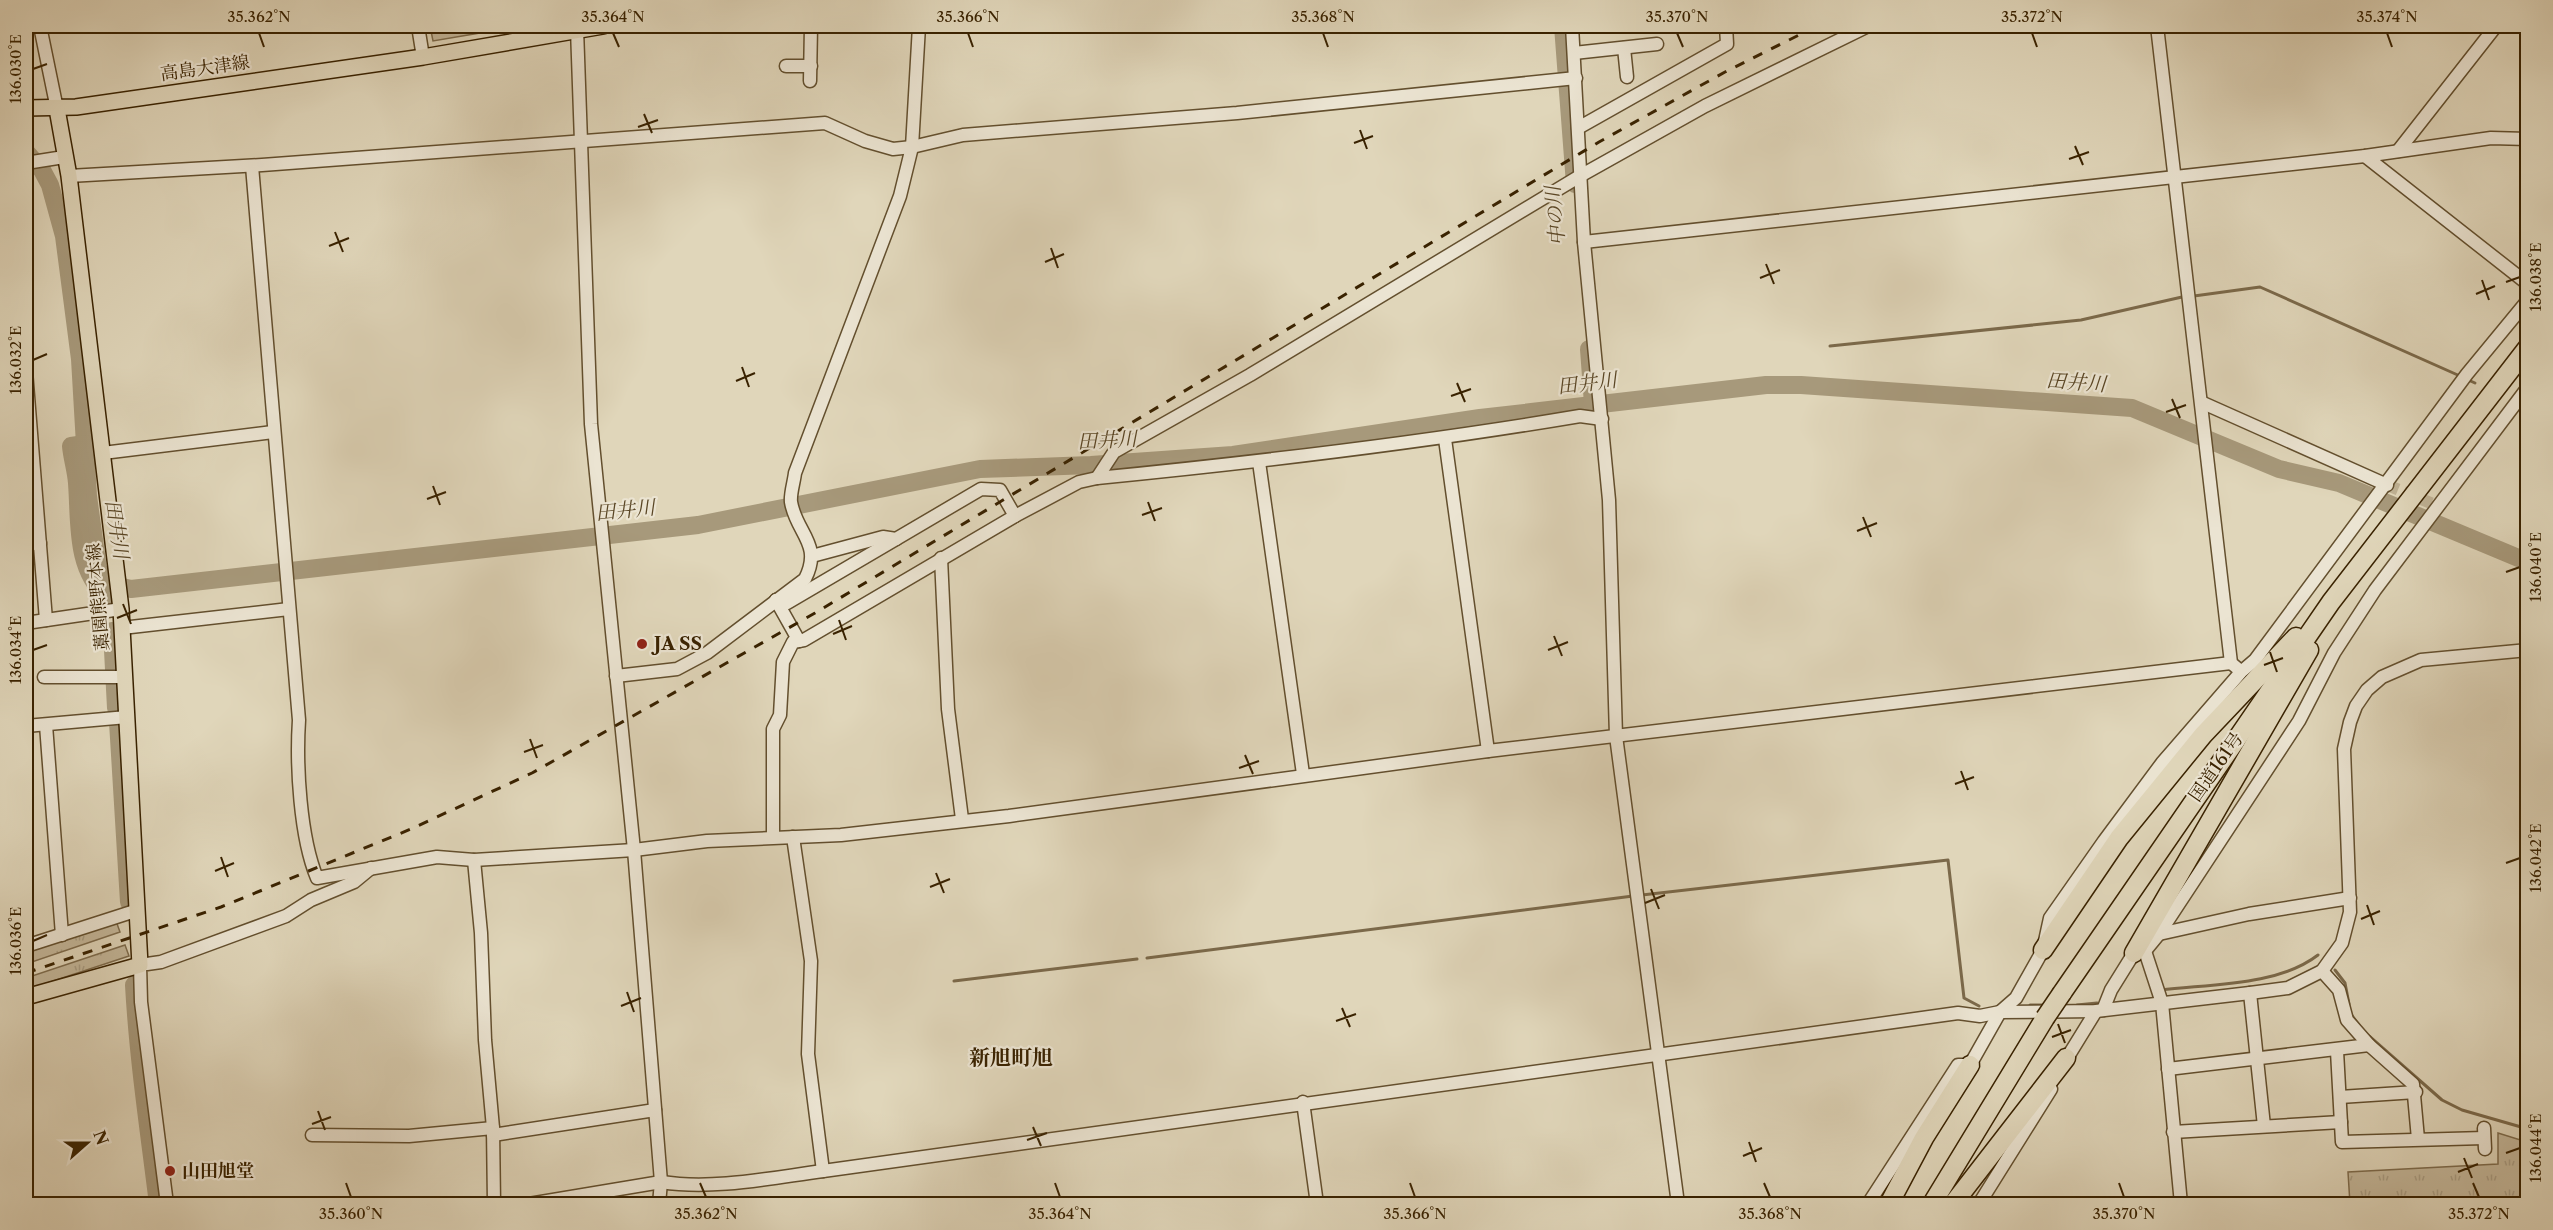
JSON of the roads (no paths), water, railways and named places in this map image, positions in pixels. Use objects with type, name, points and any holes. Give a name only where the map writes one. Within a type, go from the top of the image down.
[{"type":"highway","name":"国道161号","points":[[1932,1204],[2045,1018],[2331,602],[2528,347]]},
{"type":"highway","points":[[2043,950],[2119,838],[2203,735],[2232,702],[2331,602]]},
{"type":"highway","points":[[2139,952],[2289,688],[2331,602]]},
{"type":"highway","points":[[1953,1204],[2066,1058]]},
{"type":"highway","points":[[1889,1204],[1924,1138],[1970,1065]]},
{"type":"main road","name":"高島大津線","points":[[26,108],[57,109],[423,57],[603,26]]},
{"type":"main road","name":"藁園熊野本線","points":[[57,109],[69,176],[118,578],[122,628],[117,676],[127,717],[141,964]]},
{"type":"main road","points":[[26,997],[141,964]]},
{"type":"street","points":[[40,26],[57,109]]},
{"type":"street","points":[[418,26],[423,57]]},
{"type":"street","points":[[810,81],[811,26]]},
{"type":"street","points":[[616,676],[677,669],[707,653],[805,579],[811,567],[812,556],[791,502],[795,473],[804,443],[900,196],[912,147],[920,26]]},
{"type":"street","points":[[1572,26],[1584,242],[1609,500],[1616,736],[1678,1204]]},
{"type":"street","points":[[1578,128],[1727,44],[1726,26]]},
{"type":"street","points":[[1099,475],[1114,452],[1270,363],[1580,176],[1704,106],[1868,26]]},
{"type":"street","points":[[2157,26],[2203,403],[2231,663],[2241,672]]},
{"type":"street","points":[[2398,151],[2496,26]]},
{"type":"street","points":[[577,29],[591,424],[634,850],[661,1182],[659,1204]]},
{"type":"street","points":[[1574,53],[1657,44]]},
{"type":"street","points":[[1624,48],[1627,77]]},
{"type":"street","points":[[786,66],[811,66]]},
{"type":"street","points":[[69,176],[582,143],[825,123],[865,141],[893,149],[963,135],[1237,113],[1576,78]]},
{"type":"street","points":[[1584,242],[2365,156],[2491,138],[2528,139]]},
{"type":"street","points":[[2365,156],[2528,284]]},
{"type":"street","points":[[26,163],[64,157]]},
{"type":"street","points":[[252,166],[299,720],[297,747],[309,858],[317,878],[437,857],[474,860],[634,850],[707,841],[841,835],[962,819],[1009,816],[1488,750],[2231,663]]},
{"type":"street","points":[[1868,1204],[1958,1065],[1970,1065],[2000,1012],[2016,998],[2043,950],[2050,918],[2122,815],[2162,763],[2241,672],[2257,660],[2464,378],[2528,300]]},
{"type":"street","points":[[26,371],[46,620]]},
{"type":"street","points":[[1979,1204],[2059,1077],[2066,1058],[2100,1010],[2111,990],[2139,952],[2158,934],[2299,721],[2328,653],[2528,387]]},
{"type":"street","points":[[2203,403],[2386,487]]},
{"type":"street","points":[[773,837],[773,729],[780,715],[783,662],[793,642],[799,641],[941,558],[1078,482],[1099,475],[1259,462],[1445,439],[1580,416],[1602,419]]},
{"type":"street","points":[[103,453],[273,432]]},
{"type":"street","points":[[1445,439],[1488,750]]},
{"type":"street","points":[[1259,462],[1303,774]]},
{"type":"street","points":[[776,600],[786,603],[981,489],[1000,490],[1015,516]]},
{"type":"street","points":[[812,556],[883,537],[896,539]]},
{"type":"street","points":[[26,545],[40,543]]},
{"type":"street","points":[[941,558],[948,709],[962,819]]},
{"type":"street","points":[[776,600],[799,641]]},
{"type":"street","points":[[26,623],[120,603]]},
{"type":"street","points":[[122,628],[289,609]]},
{"type":"street","points":[[529,1204],[661,1182],[682,1185],[734,1182],[823,1171],[1303,1102],[1958,1013],[1980,1016],[2000,1012],[2100,1010],[2288,988],[2322,971],[2342,943],[2350,898],[2344,749],[2350,722],[2367,690],[2382,676],[2421,660],[2528,650]]},
{"type":"street","points":[[44,677],[117,676]]},
{"type":"street","points":[[26,726],[127,717]]},
{"type":"street","points":[[46,725],[62,935]]},
{"type":"street","points":[[793,837],[811,961],[808,1054],[823,1171]]},
{"type":"street","points":[[474,860],[493,1132],[494,1204]]},
{"type":"street","points":[[167,1204],[141,1002],[141,964],[161,962],[286,916],[312,900],[354,882],[372,867]]},
{"type":"street","points":[[2158,934],[2249,914],[2350,898]]},
{"type":"street","points":[[26,946],[138,910]]},
{"type":"street","points":[[2139,952],[2162,1003],[2181,1204]]},
{"type":"street","points":[[2322,971],[2339,990],[2347,1020],[2369,1046],[2414,1084],[2418,1139]]},
{"type":"street","points":[[2250,993],[2264,1126]]},
{"type":"street","points":[[2168,1070],[2369,1046]]},
{"type":"street","points":[[2337,1051],[2343,1142],[2484,1138]]},
{"type":"street","points":[[2340,1097],[2416,1092]]},
{"type":"street","points":[[1303,1102],[1317,1204]]},
{"type":"street","points":[[312,1136],[409,1136],[493,1132],[655,1110]]},
{"type":"street","points":[[2173,1132],[2341,1122]]},
{"type":"waterway","name":"中の川","points":[[1563,26],[1575,184]]},
{"type":"waterway","name":"田井川","points":[[26,152],[42,170],[50,185],[64,236],[80,359],[88,496],[98,569],[112,583],[131,589],[698,525],[980,469],[1091,465],[1233,455],[1480,418],[1766,385],[1801,385],[2132,408],[2279,469],[2339,483],[2528,562]]},
{"type":"waterway","points":[[2194,296],[2260,287],[2460,376]]},
{"type":"waterway","points":[[1830,346],[2081,320],[2182,297]]},
{"type":"waterway","name":"中の川","points":[[1589,349],[1593,404]]},
{"type":"waterway","points":[[2466,379],[2475,383]]},
{"type":"waterway","points":[[2521,403],[2528,406]]},
{"type":"waterway","points":[[85,444],[71,446],[77,483],[81,544],[89,573],[107,597]]},
{"type":"waterway","points":[[112,631],[116,708]]},
{"type":"waterway","points":[[118,722],[129,902]]},
{"type":"waterway","points":[[1642,895],[1948,860],[1964,998],[1979,1006]]},
{"type":"waterway","points":[[1147,958],[1633,896]]},
{"type":"waterway","points":[[2161,990],[2264,978],[2302,965],[2318,955]]},
{"type":"waterway","points":[[954,981],[1137,959]]},
{"type":"waterway","points":[[2335,970],[2345,983],[2349,1004]]},
{"type":"waterway","points":[[134,985],[141,1067],[158,1204]]},
{"type":"waterway","points":[[2077,1005],[2097,1003]]},
{"type":"waterway","points":[[2030,1005],[2046,1005]]},
{"type":"waterway","points":[[2350,1013],[2359,1025]]},
{"type":"waterway","points":[[2369,1036],[2442,1100],[2462,1110],[2528,1129]]},
{"type":"tunnel","points":[[2387,485],[2438,506]]},
{"type":"railway","points":[[26,973],[221,907],[411,829],[532,773],[815,613],[1599,142],[1725,72],[1817,26]]},
{"type":"place","name":"JA SS","points":[[642,644]]},
{"type":"place","name":"山田旭堂","points":[[170,1171]]},
{"type":"district","name":"新旭町旭","points":[[1011,1058]]}]
